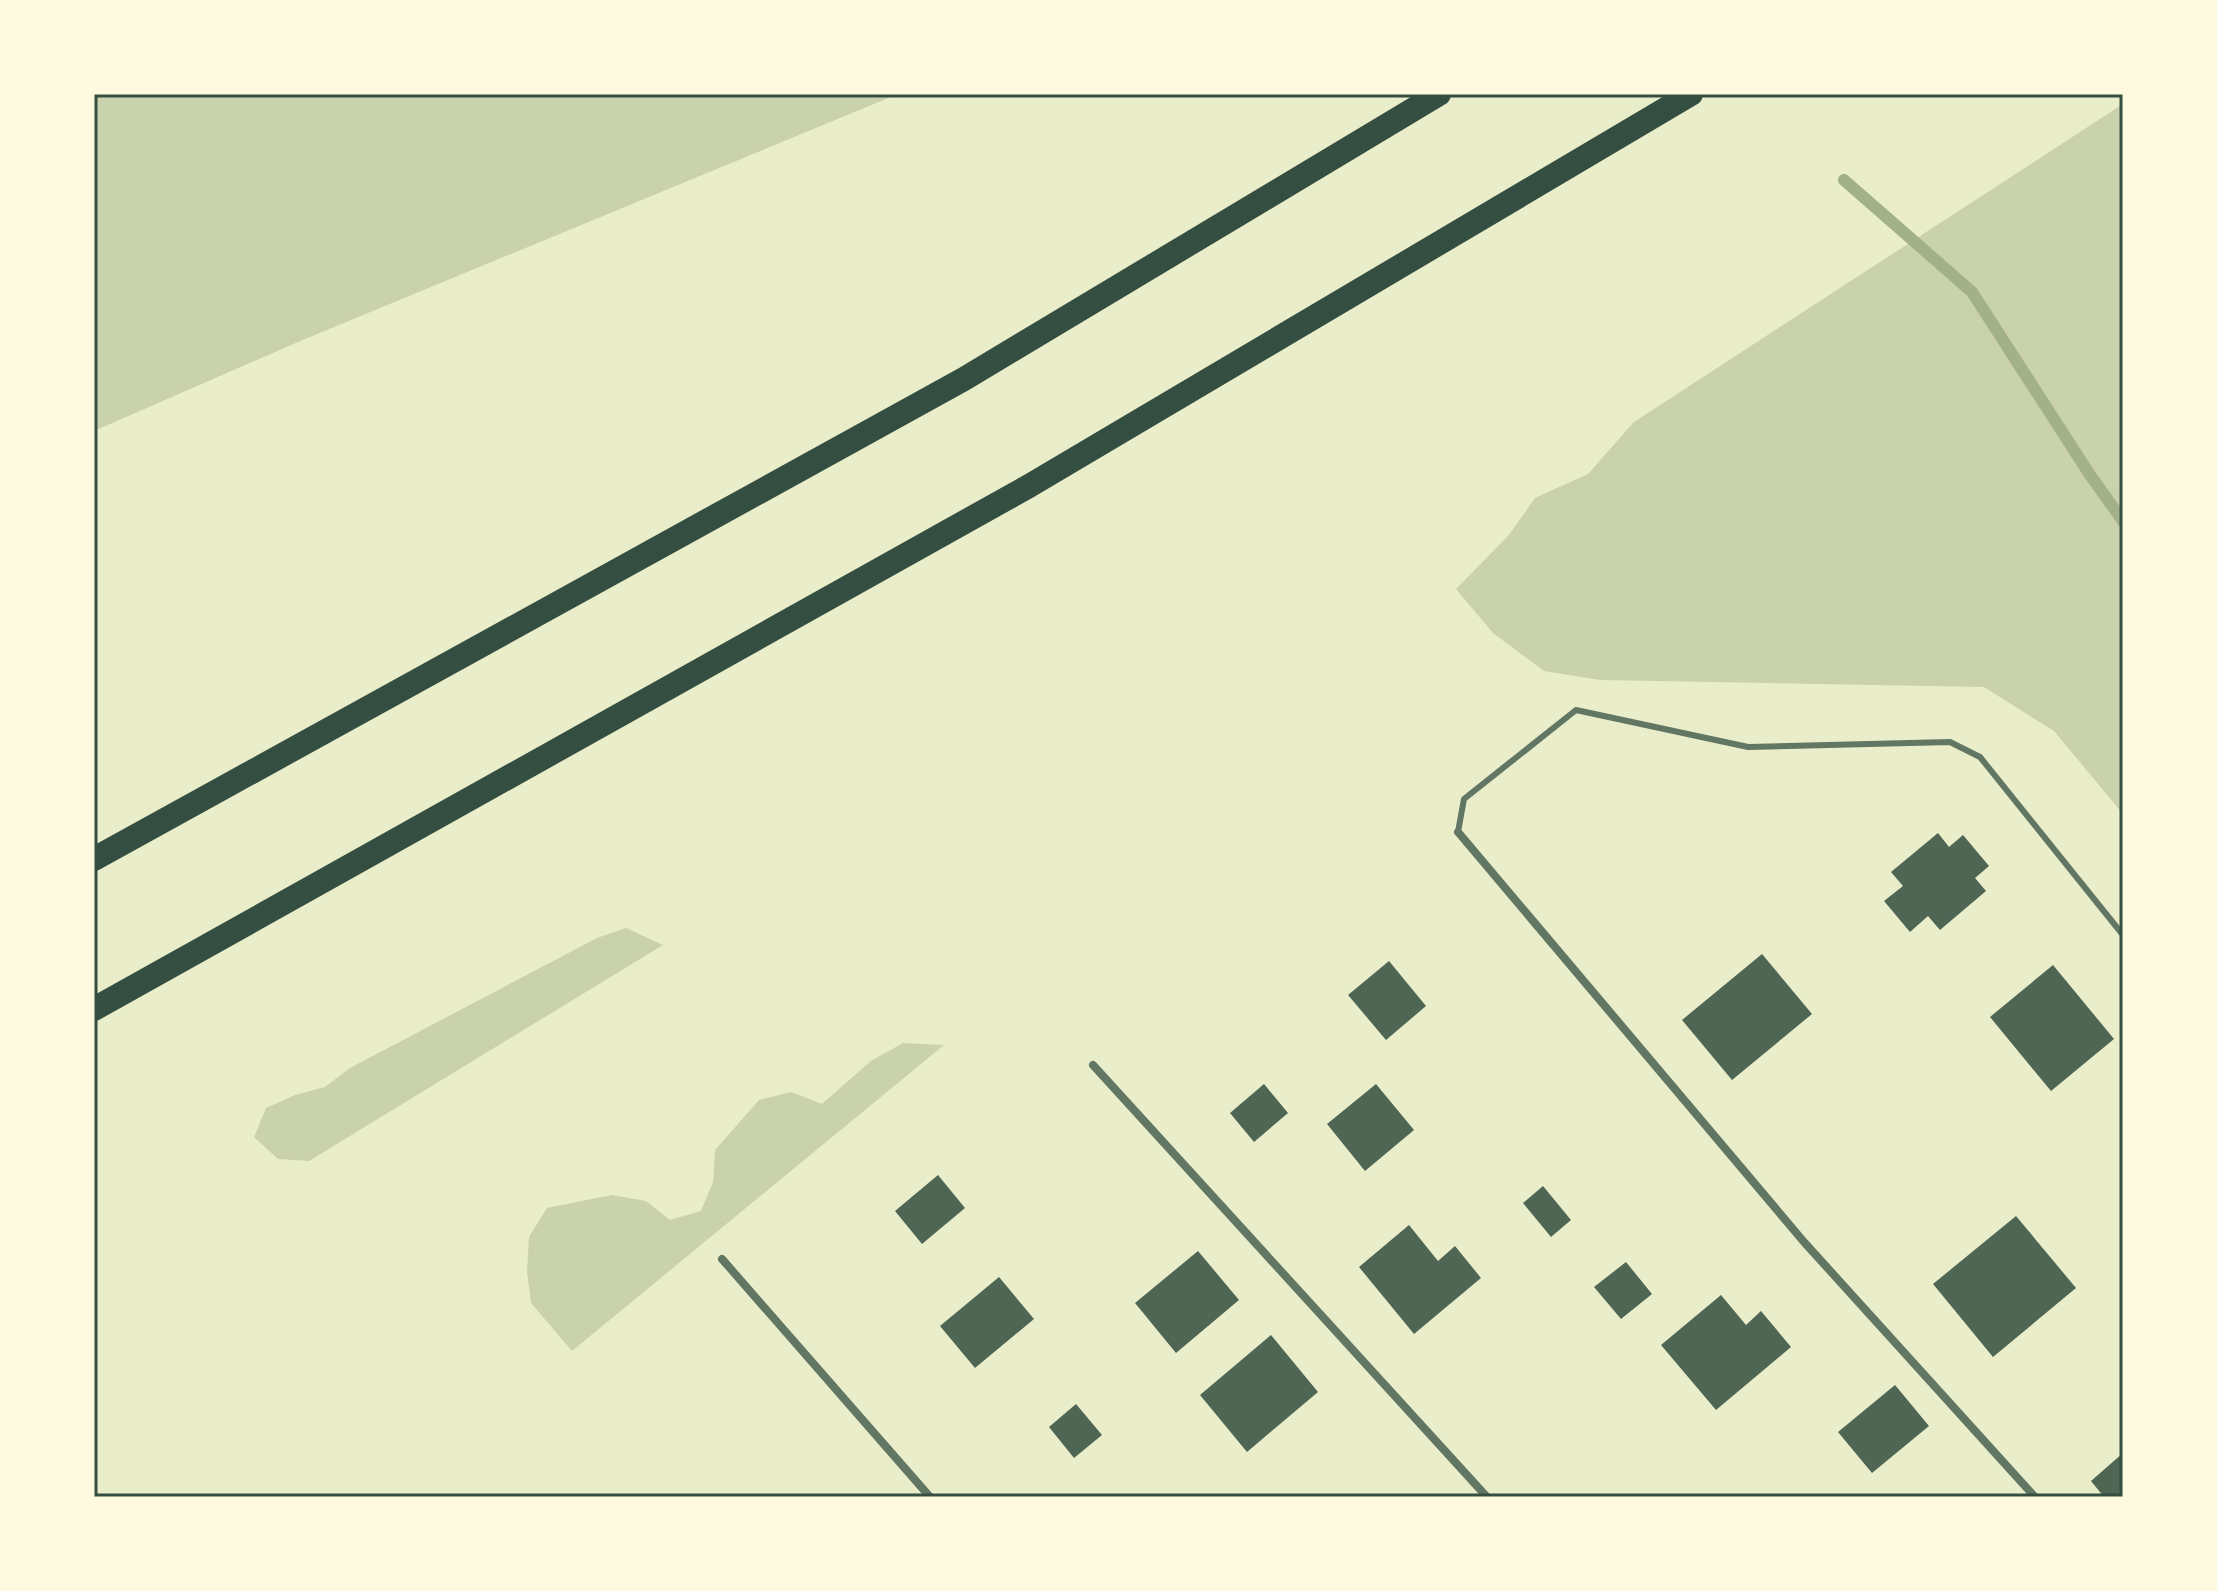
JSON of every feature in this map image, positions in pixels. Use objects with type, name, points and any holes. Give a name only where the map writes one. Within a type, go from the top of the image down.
[{"type":"highway","points":[[94,859],[964,379],[1439,94]]},
{"type":"highway","points":[[94,1009],[1029,486],[1691,94]]},
{"type":"street","points":[[1458,832],[1804,1242],[2035,1497]]},
{"type":"street","points":[[1093,1065],[1487,1497]]},
{"type":"street","points":[[722,1259],[930,1497]]},
{"type":"lane","points":[[1458,832],[1464,799],[1576,710],[1748,747],[1950,742],[1980,757],[2123,935]]},
{"type":"green space","points":[[94,94],[898,94],[298,342],[94,431]]},
{"type":"green space","points":[[2123,104],[2123,814],[2054,731],[1984,687],[1600,680],[1544,671],[1493,633],[1456,589],[1509,535],[1535,498],[1588,474],[1634,422]]},
{"type":"green space","points":[[626,928],[663,945],[309,1161],[278,1159],[254,1137],[266,1108],[295,1095],[325,1087],[350,1068],[597,938]]},
{"type":"green space","points":[[903,1043],[944,1045],[572,1351],[531,1303],[527,1271],[529,1237],[547,1208],[612,1195],[646,1201],[670,1220],[701,1211],[713,1182],[715,1150],[759,1100],[791,1092],[822,1104],[871,1061]]},
{"type":"building","points":[[1938,833],[1949,847],[1963,835],[1989,866],[1975,878],[1986,891],[1940,930],[1928,916],[1910,932],[1884,901],[1903,886],[1891,872]]},
{"type":"building","points":[[1762,954],[1812,1014],[1732,1080],[1682,1020]]},
{"type":"building","points":[[1389,961],[1426,1006],[1386,1040],[1348,995]]},
{"type":"building","points":[[2053,965],[2114,1039],[2051,1091],[1990,1017]]},
{"type":"building","points":[[1264,1084],[1288,1113],[1254,1142],[1230,1113]]},
{"type":"building","points":[[1376,1084],[1414,1130],[1365,1171],[1327,1124]]},
{"type":"building","points":[[938,1175],[965,1208],[922,1244],[895,1211]]},
{"type":"building","points":[[1543,1186],[1571,1220],[1551,1237],[1523,1203]]},
{"type":"building","points":[[2016,1216],[2076,1288],[1993,1357],[1933,1284]]},
{"type":"building","points":[[1409,1225],[1438,1261],[1455,1246],[1481,1278],[1414,1334],[1359,1267]]},
{"type":"building","points":[[1198,1251],[1239,1300],[1176,1353],[1135,1303]]},
{"type":"building","points":[[1626,1262],[1652,1294],[1621,1319],[1594,1287]]},
{"type":"building","points":[[999,1277],[1034,1319],[975,1368],[940,1326]]},
{"type":"building","points":[[1721,1295],[1746,1325],[1761,1311],[1791,1347],[1716,1410],[1661,1345]]},
{"type":"building","points":[[1271,1335],[1318,1392],[1247,1452],[1200,1395]]},
{"type":"building","points":[[1895,1385],[1929,1426],[1872,1473],[1838,1432]]},
{"type":"building","points":[[1076,1404],[1102,1435],[1074,1458],[1049,1427]]},
{"type":"building","points":[[2123,1453],[2123,1497],[2104,1497],[2091,1481]]},
{"type":"waterway","points":[[1844,180],[1972,292],[2123,521]]}]
